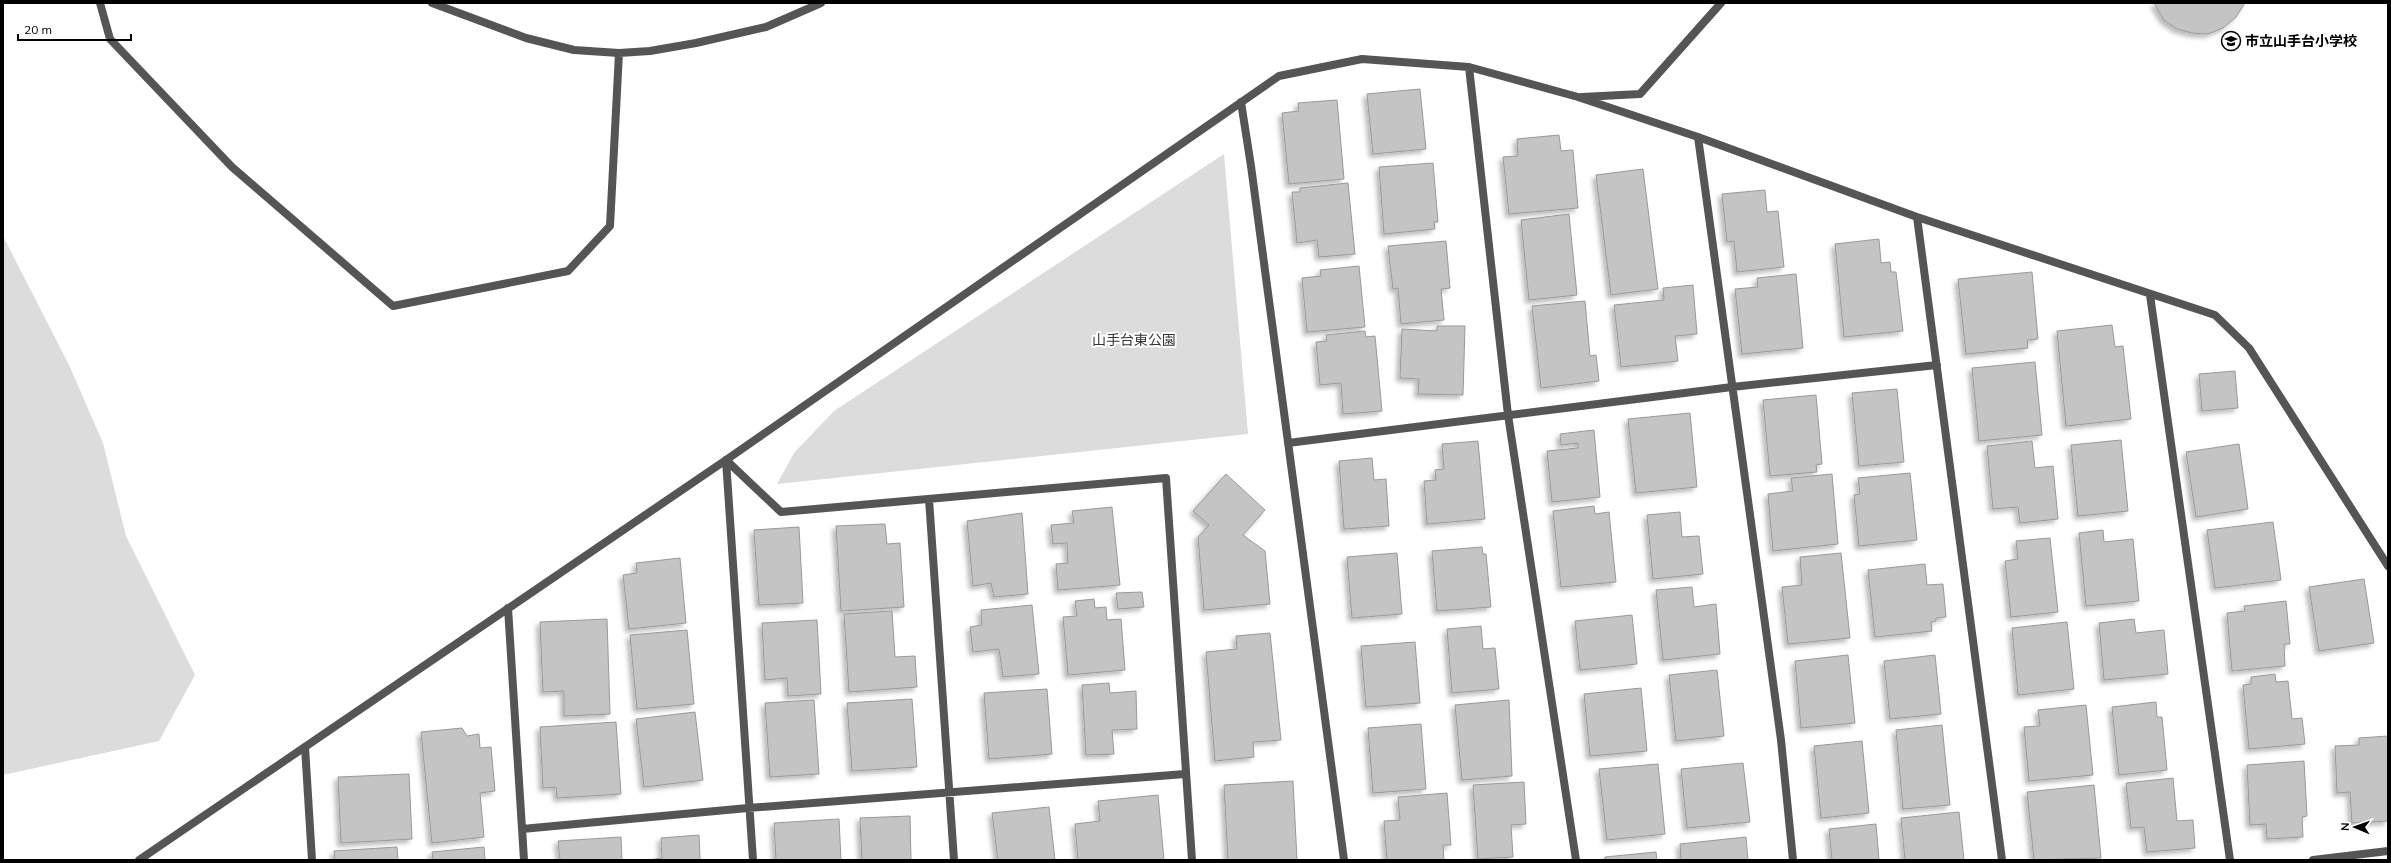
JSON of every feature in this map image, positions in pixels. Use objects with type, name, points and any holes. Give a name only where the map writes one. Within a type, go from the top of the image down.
[{"type":"street","points":[[100,3],[110,39],[232,167],[393,306],[568,271],[610,226],[619,53]]},
{"type":"street","points":[[432,3],[526,38],[574,50],[619,53],[650,51],[696,44],[766,27],[821,3]]},
{"type":"street","points":[[1578,97],[1640,94],[1721,3]]},
{"type":"street","points":[[139,860],[726,460],[1278,76],[1362,59],[1470,67],[1578,97],[1698,137],[1917,217],[2150,295],[2215,315],[2249,348],[2388,566]]},
{"type":"street","points":[[1470,67],[1508,415],[1576,860]]},
{"type":"street","points":[[1241,102],[1344,860]]},
{"type":"street","points":[[1698,137],[1781,740],[1794,860]]},
{"type":"street","points":[[1917,217],[2002,860]]},
{"type":"street","points":[[2150,295],[2230,860]]},
{"type":"street","points":[[1288,443],[1732,387],[1937,365]]},
{"type":"street","points":[[726,460],[781,512],[1166,478],[1192,860]]},
{"type":"street","points":[[726,460],[748,808],[753,860]]},
{"type":"street","points":[[929,499],[954,860]]},
{"type":"street","points":[[508,608],[524,860]]},
{"type":"street","points":[[305,747],[312,860]]},
{"type":"street","points":[[522,829],[748,808],[1185,774]]},
{"type":"street","points":[[2313,860],[2388,851]]},
{"type":"green space","name":"山手台東公園","points":[[1224,154],[1248,434],[777,484],[794,453],[834,411]]},
{"type":"green space","points":[[3,236],[69,365],[103,443],[126,536],[195,675],[159,741],[3,775]]},
{"type":"building","points":[[2154,3],[2245,3],[2236,17],[2223,28],[2208,34],[2192,33],[2177,29],[2164,20]]},
{"type":"building","points":[[1420,89],[1426,149],[1373,154],[1367,94]]},
{"type":"building","points":[[1337,100],[1344,179],[1289,184],[1282,113],[1299,111],[1298,103]]},
{"type":"building","points":[[1559,135],[1561,151],[1573,150],[1578,208],[1509,214],[1503,157],[1518,156],[1517,139]]},
{"type":"building","points":[[1433,163],[1438,222],[1434,222],[1435,229],[1384,234],[1379,167]]},
{"type":"building","points":[[1643,169],[1658,289],[1611,295],[1596,175]]},
{"type":"building","points":[[1348,183],[1355,254],[1319,257],[1317,240],[1297,243],[1292,192],[1300,192],[1300,188]]},
{"type":"building","points":[[1765,190],[1767,212],[1778,211],[1784,267],[1737,272],[1734,241],[1727,242],[1722,194]]},
{"type":"building","points":[[1569,214],[1577,295],[1529,300],[1521,220]]},
{"type":"building","points":[[1879,239],[1881,263],[1890,262],[1891,272],[1896,272],[1903,331],[1844,337],[1835,244]]},
{"type":"building","points":[[1446,241],[1450,288],[1441,289],[1444,320],[1401,324],[1398,288],[1393,289],[1388,246]]},
{"type":"building","points":[[1359,266],[1365,327],[1307,332],[1302,278],[1321,276],[1320,270]]},
{"type":"building","points":[[2032,272],[2038,339],[2027,340],[2028,348],[1966,354],[1958,279]]},
{"type":"building","points":[[1796,274],[1803,348],[1742,354],[1735,289],[1758,287],[1757,278]]},
{"type":"building","points":[[1693,285],[1697,334],[1675,336],[1678,361],[1621,367],[1614,305],[1664,300],[1663,288]]},
{"type":"building","points":[[1585,301],[1590,356],[1596,355],[1599,381],[1541,388],[1532,306]]},
{"type":"building","points":[[2112,325],[2115,347],[2123,346],[2131,419],[2066,426],[2057,331]]},
{"type":"building","points":[[1437,326],[1465,326],[1463,395],[1418,394],[1419,379],[1400,378],[1402,329],[1437,331]]},
{"type":"building","points":[[1365,331],[1366,337],[1375,336],[1382,411],[1343,414],[1341,383],[1320,385],[1316,342],[1327,341],[1326,335]]},
{"type":"building","points":[[2035,362],[2042,435],[1979,441],[1972,368]]},
{"type":"building","points":[[2235,371],[2238,408],[2202,411],[2199,374]]},
{"type":"building","points":[[1897,389],[1904,462],[1859,466],[1852,393]]},
{"type":"building","points":[[1816,395],[1822,464],[1816,465],[1817,472],[1770,476],[1763,400]]},
{"type":"building","points":[[1690,413],[1697,487],[1636,493],[1628,419]]},
{"type":"building","points":[[1594,430],[1600,497],[1552,502],[1547,451],[1578,448],[1578,443],[1561,445],[1560,434]]},
{"type":"building","points":[[2121,440],[2128,511],[2078,516],[2071,445]]},
{"type":"building","points":[[1478,441],[1485,519],[1427,524],[1424,481],[1436,480],[1435,470],[1444,469],[1442,444]]},
{"type":"building","points":[[2032,441],[2035,468],[2053,466],[2058,519],[2020,523],[2018,507],[1993,509],[1987,446]]},
{"type":"building","points":[[2239,444],[2248,509],[2196,517],[2186,452]]},
{"type":"building","points":[[1372,458],[1374,480],[1386,479],[1389,526],[1344,529],[1339,461]]},
{"type":"building","points":[[1910,473],[1917,540],[1859,546],[1854,495],[1860,494],[1858,478]]},
{"type":"building","points":[[1226,474],[1265,510],[1243,535],[1265,551],[1270,604],[1204,610],[1198,537],[1209,525],[1193,511]]},
{"type":"building","points":[[1832,474],[1838,544],[1773,551],[1768,494],[1793,491],[1791,478]]},
{"type":"building","points":[[1594,506],[1595,514],[1609,512],[1616,582],[1561,587],[1553,511]]},
{"type":"building","points":[[1112,507],[1120,585],[1058,590],[1056,564],[1068,563],[1067,543],[1053,544],[1051,525],[1074,523],[1072,511]]},
{"type":"building","points":[[1680,512],[1682,537],[1699,536],[1703,574],[1653,579],[1647,515]]},
{"type":"building","points":[[1022,513],[1028,594],[994,597],[991,583],[973,586],[967,521]]},
{"type":"building","points":[[2273,522],[2281,580],[2215,588],[2207,530]]},
{"type":"building","points":[[885,524],[887,544],[900,543],[904,607],[841,611],[836,526]]},
{"type":"building","points":[[799,527],[803,603],[759,605],[754,530]]},
{"type":"building","points":[[2103,530],[2104,542],[2133,539],[2139,601],[2086,606],[2079,533]]},
{"type":"building","points":[[2050,538],[2058,612],[2011,617],[2005,561],[2018,559],[2016,541]]},
{"type":"building","points":[[1482,547],[1483,554],[1486,554],[1491,607],[1437,611],[1432,551]]},
{"type":"building","points":[[1397,553],[1402,614],[1352,618],[1347,557]]},
{"type":"building","points":[[1841,553],[1850,638],[1788,644],[1782,587],[1802,585],[1800,557]]},
{"type":"building","points":[[680,558],[686,623],[629,629],[623,575],[637,573],[636,563]]},
{"type":"building","points":[[1925,564],[1927,585],[1943,584],[1946,617],[1936,618],[1936,621],[1931,622],[1932,631],[1875,637],[1868,570]]},
{"type":"building","points":[[2364,579],[2374,643],[2319,651],[2309,587]]},
{"type":"building","points":[[1692,587],[1694,607],[1716,604],[1720,654],[1663,660],[1656,590]]},
{"type":"building","points":[[1142,592],[1144,607],[1118,609],[1116,593]]},
{"type":"building","points":[[1094,599],[1095,608],[1106,607],[1107,620],[1121,619],[1125,670],[1068,675],[1063,617],[1077,616],[1075,601]]},
{"type":"building","points":[[2286,601],[2290,644],[2284,644],[2285,666],[2232,671],[2227,613],[2245,611],[2244,606]]},
{"type":"building","points":[[1032,605],[1039,674],[1003,677],[999,649],[973,652],[970,627],[982,625],[981,610]]},
{"type":"building","points":[[892,611],[895,657],[915,656],[917,687],[849,692],[844,614]]},
{"type":"building","points":[[1632,615],[1637,664],[1580,670],[1575,621]]},
{"type":"building","points":[[607,619],[610,714],[564,716],[564,691],[543,692],[540,622]]},
{"type":"building","points":[[2134,619],[2136,633],[2164,630],[2168,674],[2104,680],[2099,623]]},
{"type":"building","points":[[817,620],[821,694],[788,696],[787,678],[765,680],[762,623]]},
{"type":"building","points":[[2067,622],[2074,689],[2018,695],[2012,628]]},
{"type":"building","points":[[1481,626],[1483,649],[1495,648],[1499,689],[1452,693],[1447,629]]},
{"type":"building","points":[[687,630],[694,704],[637,709],[630,635]]},
{"type":"building","points":[[1270,633],[1281,740],[1253,742],[1254,757],[1215,761],[1206,652],[1237,649],[1236,636]]},
{"type":"building","points":[[1415,642],[1420,703],[1366,707],[1361,646]]},
{"type":"building","points":[[1848,655],[1855,723],[1801,728],[1795,661]]},
{"type":"building","points":[[1935,655],[1941,714],[1890,719],[1884,661]]},
{"type":"building","points":[[1717,670],[1724,736],[1676,741],[1669,675]]},
{"type":"building","points":[[2275,674],[2276,682],[2288,681],[2292,719],[2302,718],[2305,744],[2249,749],[2243,685],[2251,684],[2251,677]]},
{"type":"building","points":[[1109,683],[1110,693],[1136,691],[1137,729],[1112,730],[1114,754],[1086,755],[1082,685]]},
{"type":"building","points":[[1641,688],[1647,751],[1590,756],[1584,694]]},
{"type":"building","points":[[1047,689],[1052,754],[989,759],[984,693]]},
{"type":"building","points":[[912,699],[917,767],[852,771],[847,703]]},
{"type":"building","points":[[814,700],[819,774],[770,777],[765,703]]},
{"type":"building","points":[[1509,700],[1512,776],[1462,780],[1455,705]]},
{"type":"building","points":[[2156,702],[2157,717],[2162,717],[2167,770],[2119,775],[2112,707]]},
{"type":"building","points":[[2086,705],[2093,775],[2029,781],[2024,727],[2040,726],[2038,710]]},
{"type":"building","points":[[695,712],[703,780],[644,787],[636,719]]},
{"type":"building","points":[[616,722],[621,794],[557,798],[556,787],[543,788],[540,727]]},
{"type":"building","points":[[1421,724],[1426,789],[1373,793],[1368,728]]},
{"type":"building","points":[[1942,725],[1950,805],[1903,809],[1896,730]]},
{"type":"building","points":[[462,728],[467,736],[479,734],[480,748],[491,747],[495,791],[480,793],[484,837],[432,843],[421,732]]},
{"type":"building","points":[[2388,736],[2388,821],[2352,823],[2350,792],[2337,793],[2335,746],[2359,745],[2359,738]]},
{"type":"building","points":[[1862,741],[1869,813],[1821,818],[1814,746]]},
{"type":"building","points":[[2304,761],[2307,816],[2302,817],[2303,837],[2267,839],[2266,824],[2250,825],[2247,765]]},
{"type":"building","points":[[1743,763],[1750,822],[1687,828],[1681,769]]},
{"type":"building","points":[[1658,764],[1665,834],[1607,840],[1599,769]]},
{"type":"building","points":[[409,774],[412,839],[341,843],[338,777]]},
{"type":"building","points":[[2173,778],[2177,821],[2193,820],[2195,848],[2147,852],[2144,827],[2131,828],[2126,783]]},
{"type":"building","points":[[1293,781],[1297,860],[1228,860],[1224,785]]},
{"type":"building","points":[[1524,782],[1526,824],[1511,825],[1513,857],[1478,859],[1473,785]]},
{"type":"building","points":[[2094,785],[2101,858],[2034,860],[2027,792]]},
{"type":"building","points":[[1447,793],[1451,845],[1443,845],[1444,860],[1387,860],[1384,821],[1400,820],[1398,797]]},
{"type":"building","points":[[1158,795],[1164,860],[1078,860],[1075,824],[1100,821],[1098,801]]},
{"type":"building","points":[[1049,807],[1055,860],[998,860],[992,813]]},
{"type":"building","points":[[1959,812],[1964,860],[1905,860],[1901,818]]},
{"type":"building","points":[[910,816],[911,860],[862,860],[860,818]]},
{"type":"building","points":[[839,819],[841,860],[776,860],[774,823]]},
{"type":"building","points":[[1876,824],[1879,860],[1832,860],[1829,829]]},
{"type":"building","points":[[699,835],[700,860],[649,860],[662,858],[661,838]]},
{"type":"building","points":[[621,837],[622,860],[560,860],[558,841]]},
{"type":"building","points":[[1746,837],[1748,860],[1681,860],[1680,844]]},
{"type":"building","points":[[397,847],[398,860],[335,860],[334,851]]},
{"type":"building","points":[[484,847],[485,860],[433,860],[432,852]]},
{"type":"building","points":[[1656,852],[1657,860],[1605,860],[1605,857]]},
{"type":"place","name":"市立山手台小学校","points":[[2231,41]]}]
